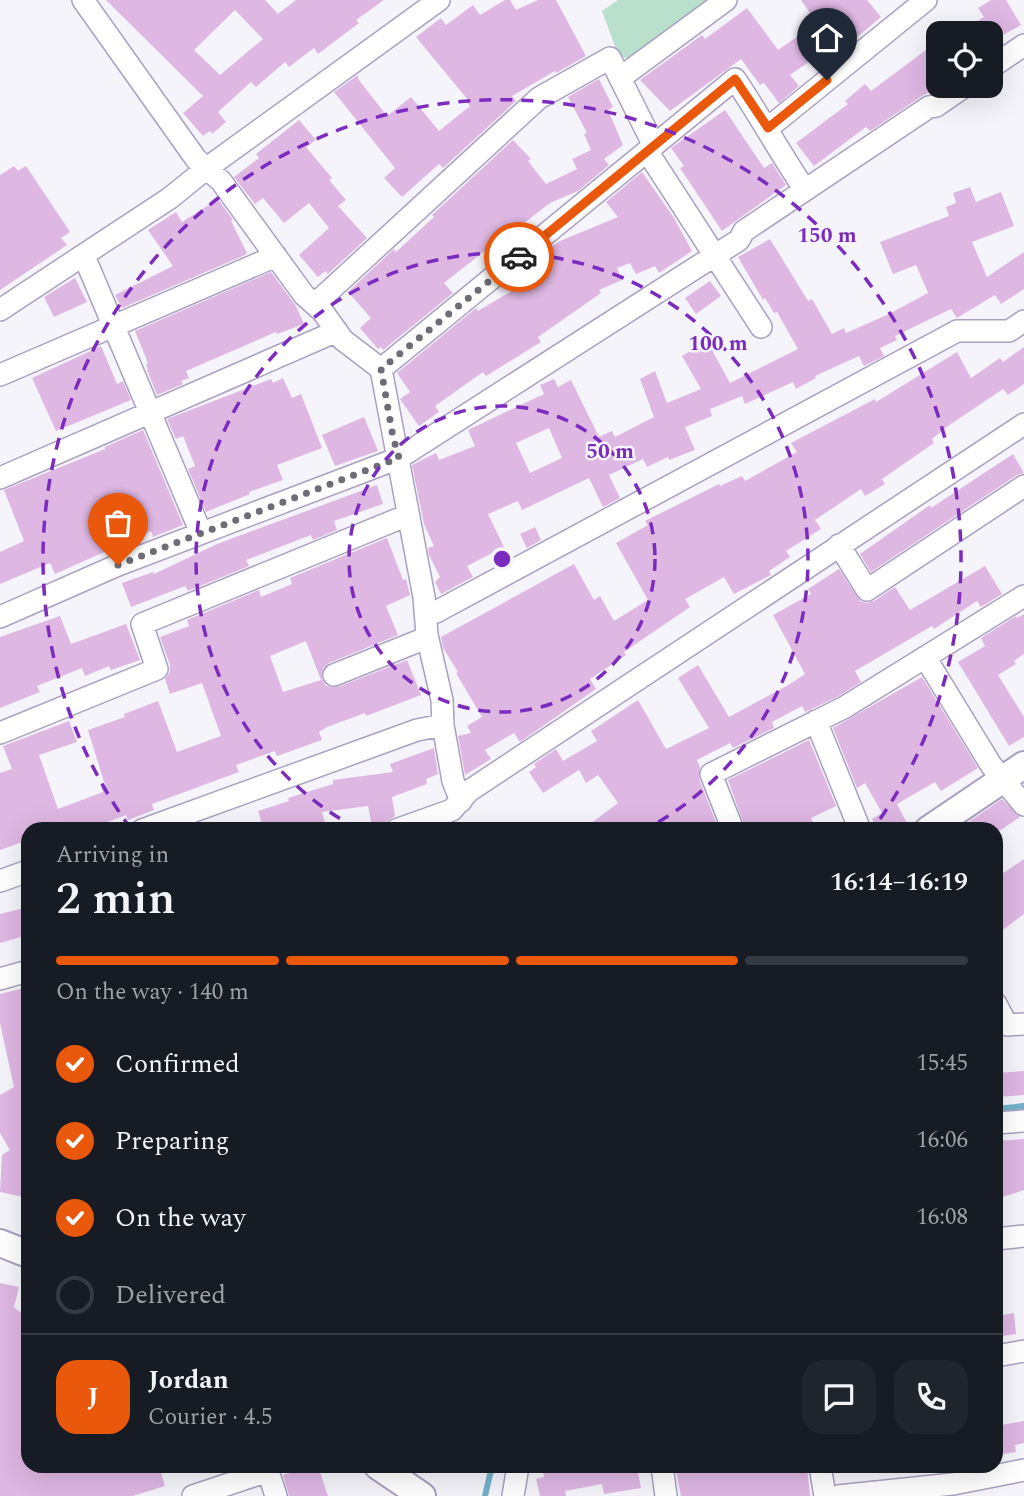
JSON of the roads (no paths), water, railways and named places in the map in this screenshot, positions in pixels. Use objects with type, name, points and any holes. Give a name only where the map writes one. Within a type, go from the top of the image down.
[{"type":"street","points":[[83,0],[196,159],[222,181],[304,295],[315,304],[343,340],[381,369],[442,700],[443,725],[453,781],[461,801]]},
{"type":"street","points":[[0,310],[170,198],[207,168],[439,0]]},
{"type":"street","points":[[620,78],[726,0]]},
{"type":"street","points":[[768,128],[926,0]]},
{"type":"street","points":[[1003,59],[1024,45]]},
{"type":"street","points":[[315,304],[539,98],[610,58],[651,149],[761,327]]},
{"type":"street","points":[[381,369],[735,79],[805,190]]},
{"type":"street","points":[[0,617],[118,565],[399,458],[739,240],[744,231],[929,107],[936,106],[948,98]]},
{"type":"street","points":[[84,256],[201,533]]},
{"type":"street","points":[[0,375],[276,256]]},
{"type":"street","points":[[334,675],[421,640],[427,625],[957,331],[1009,331],[1024,321]]},
{"type":"street","points":[[1,474],[337,331]]},
{"type":"street","points":[[418,822],[452,810],[469,791],[1024,424]]},
{"type":"street","points":[[839,545],[866,590],[1024,486]]},
{"type":"street","points":[[0,733],[157,669],[142,624],[408,514]]},
{"type":"street","points":[[730,822],[711,774],[845,708],[1024,596]]},
{"type":"street","points":[[925,657],[991,765],[1014,772]]},
{"type":"street","points":[[816,721],[857,822]]},
{"type":"street","points":[[164,822],[417,730],[443,725]]},
{"type":"street","points":[[1014,772],[1024,805]]},
{"type":"street","points":[[940,822],[1014,772]]},
{"type":"street","points":[[0,881],[21,874]]},
{"type":"street","points":[[0,979],[21,973]]},
{"type":"street","points":[[1003,1017],[1007,1025],[1024,1024]]},
{"type":"street","points":[[1003,1123],[1024,1121]]},
{"type":"street","points":[[1003,1238],[1024,1236]]},
{"type":"street","points":[[0,1243],[21,1251]]},
{"type":"street","points":[[1003,1355],[1024,1351]]},
{"type":"street","points":[[838,1496],[953,1484],[1024,1469]]},
{"type":"street","points":[[193,1496],[262,1473]]},
{"type":"street","points":[[269,1473],[275,1496]]},
{"type":"street","points":[[388,1473],[422,1496]]},
{"type":"street","points":[[513,1496],[517,1473]]},
{"type":"street","points":[[659,1495],[661,1473]]},
{"type":"street","points":[[821,1473],[825,1496]]},
{"type":"waterway","points":[[1003,1108],[1024,1106]]},
{"type":"waterway","points":[[485,1496],[490,1473]]}]
